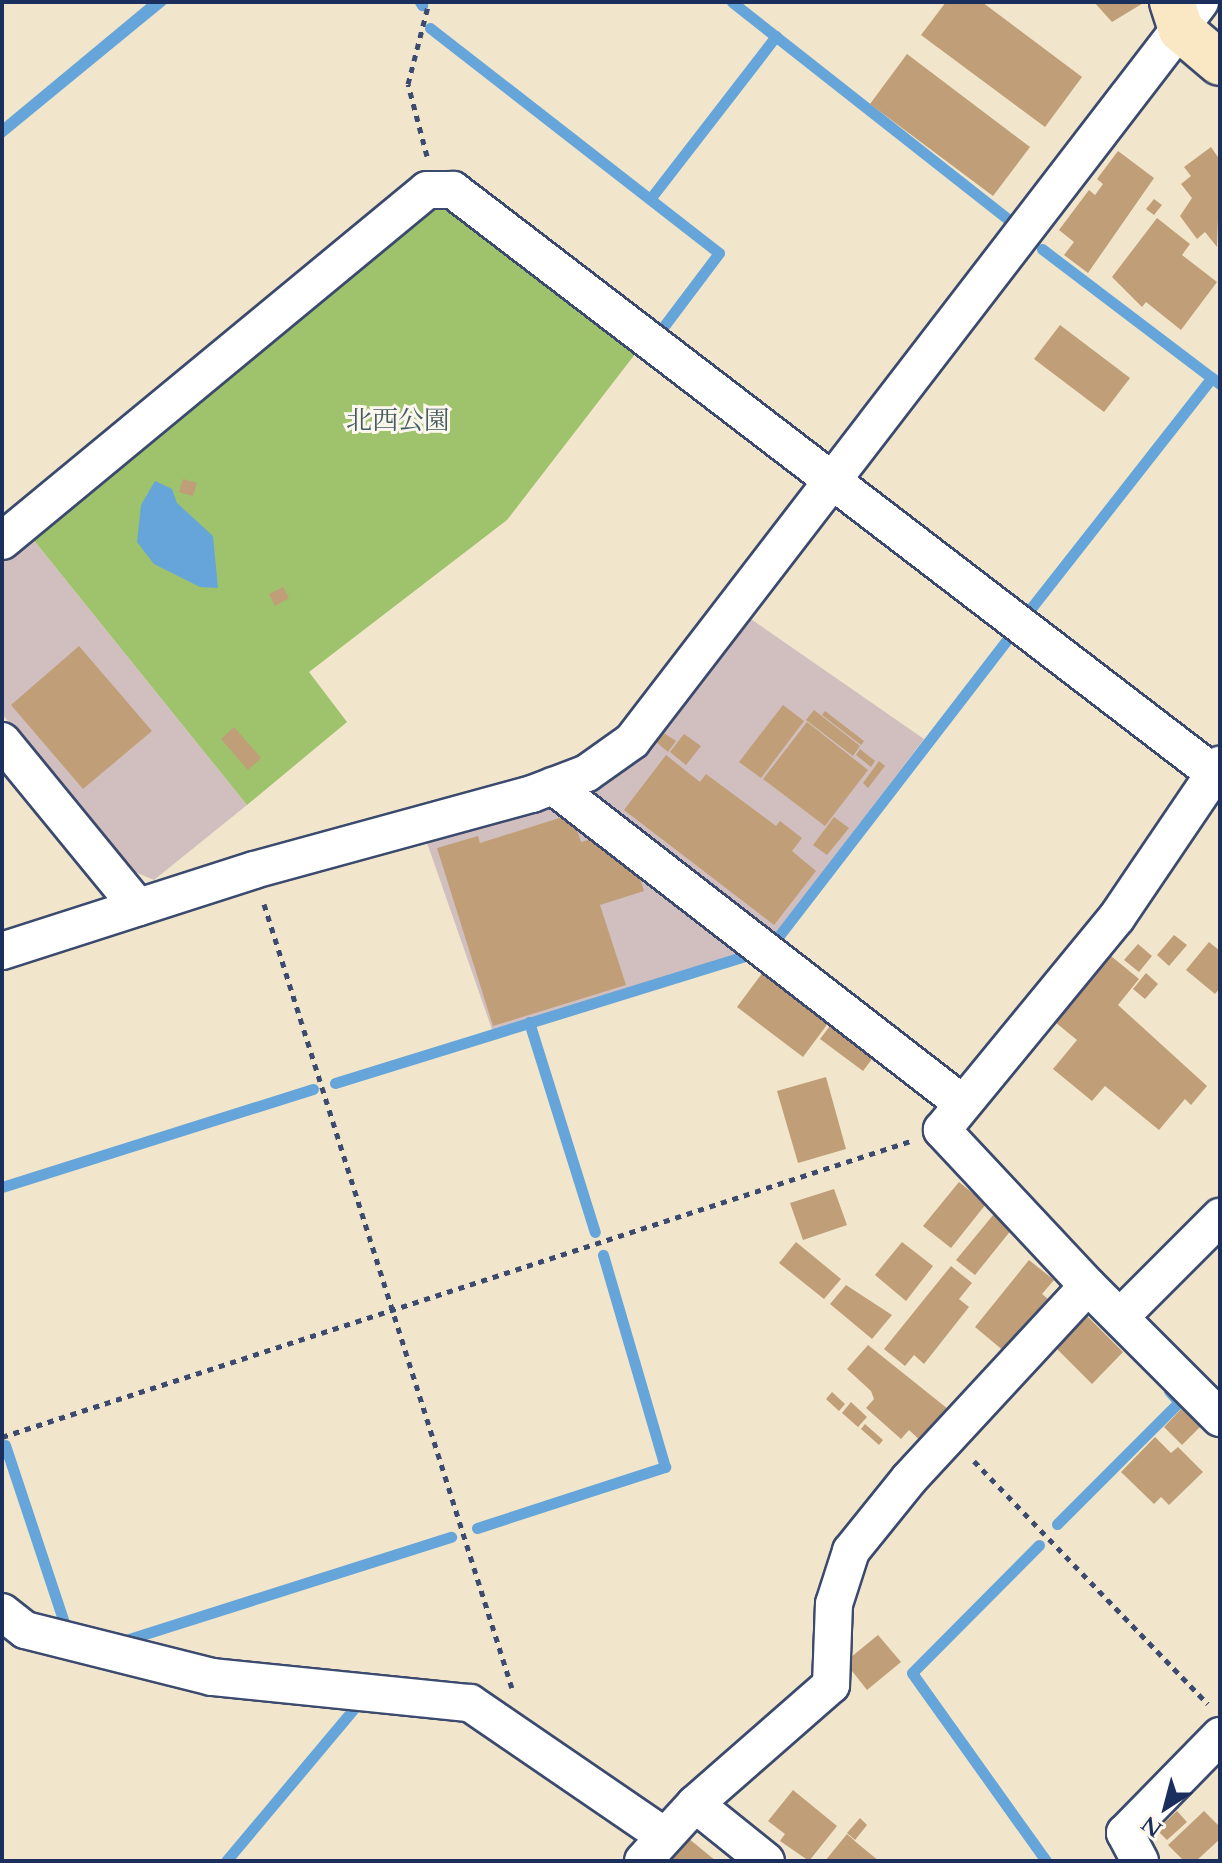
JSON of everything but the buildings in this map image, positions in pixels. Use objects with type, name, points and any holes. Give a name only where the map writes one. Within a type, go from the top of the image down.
[{"type":"street","points":[[2,951],[254,870],[553,786],[587,773],[632,741],[1185,11],[1220,63]]},
{"type":"street","points":[[2,541],[427,190],[453,190],[1218,773],[1117,917],[952,1117]]},
{"type":"street","points":[[2,741],[138,907]]},
{"type":"street","points":[[553,786],[952,1117],[1088,1286],[1122,1315],[1220,1418]]},
{"type":"street","points":[[1122,1315],[1220,1217]]},
{"type":"street","points":[[6,1622],[25,1630],[212,1677],[470,1703],[528,1738],[653,1848],[695,1804],[831,1685],[834,1604],[851,1551],[950,1435],[1088,1286]]},
{"type":"street","points":[[1140,1861],[1125,1833],[1220,1736]]},
{"type":"street","points":[[695,1804],[766,1861]]},
{"type":"path","points":[[429,2],[408,84],[425,152],[443,188]]},
{"type":"path","points":[[254,870],[528,1738]]},
{"type":"path","points":[[2,1437],[392,1309],[952,1117]]},
{"type":"path","points":[[950,1435],[1220,1716]]},
{"type":"shaded area","points":[[32,538],[247,805],[154,880],[135,872],[2,714],[2,562]]},
{"type":"shaded area","points":[[748,617],[924,739],[769,943],[575,795],[600,787],[623,769]]},
{"type":"shaded area","points":[[562,801],[763,956],[495,1038],[425,837]]},
{"type":"green space","name":"北西公園","points":[[429,206],[452,206],[639,349],[507,520],[309,672],[347,722],[247,805],[32,538]]},
{"type":"water","points":[[149,2],[169,2],[2,139],[2,124]]},
{"type":"water","points":[[155,481],[172,489],[177,503],[213,536],[218,588],[200,587],[154,564],[137,542],[141,505]]},
{"type":"waterway","points":[[732,2],[1012,222]]},
{"type":"waterway","points":[[430,28],[719,253],[661,330]]},
{"type":"waterway","points":[[650,199],[776,36]]},
{"type":"waterway","points":[[1042,249],[1220,384]]},
{"type":"waterway","points":[[1028,612],[1212,377]]},
{"type":"waterway","points":[[775,941],[1011,634]]},
{"type":"waterway","points":[[335,1083],[751,954]]},
{"type":"waterway","points":[[529,1022],[595,1232]]},
{"type":"waterway","points":[[2,1187],[313,1089]]},
{"type":"waterway","points":[[477,1528],[665,1467],[603,1255]]},
{"type":"waterway","points":[[1057,1524],[1179,1402],[1169,1391]]},
{"type":"waterway","points":[[5,1445],[64,1622]]},
{"type":"waterway","points":[[129,1639],[451,1537]]},
{"type":"waterway","points":[[1039,1545],[912,1673],[1046,1861]]},
{"type":"waterway","points":[[226,1861],[355,1707]]}]
